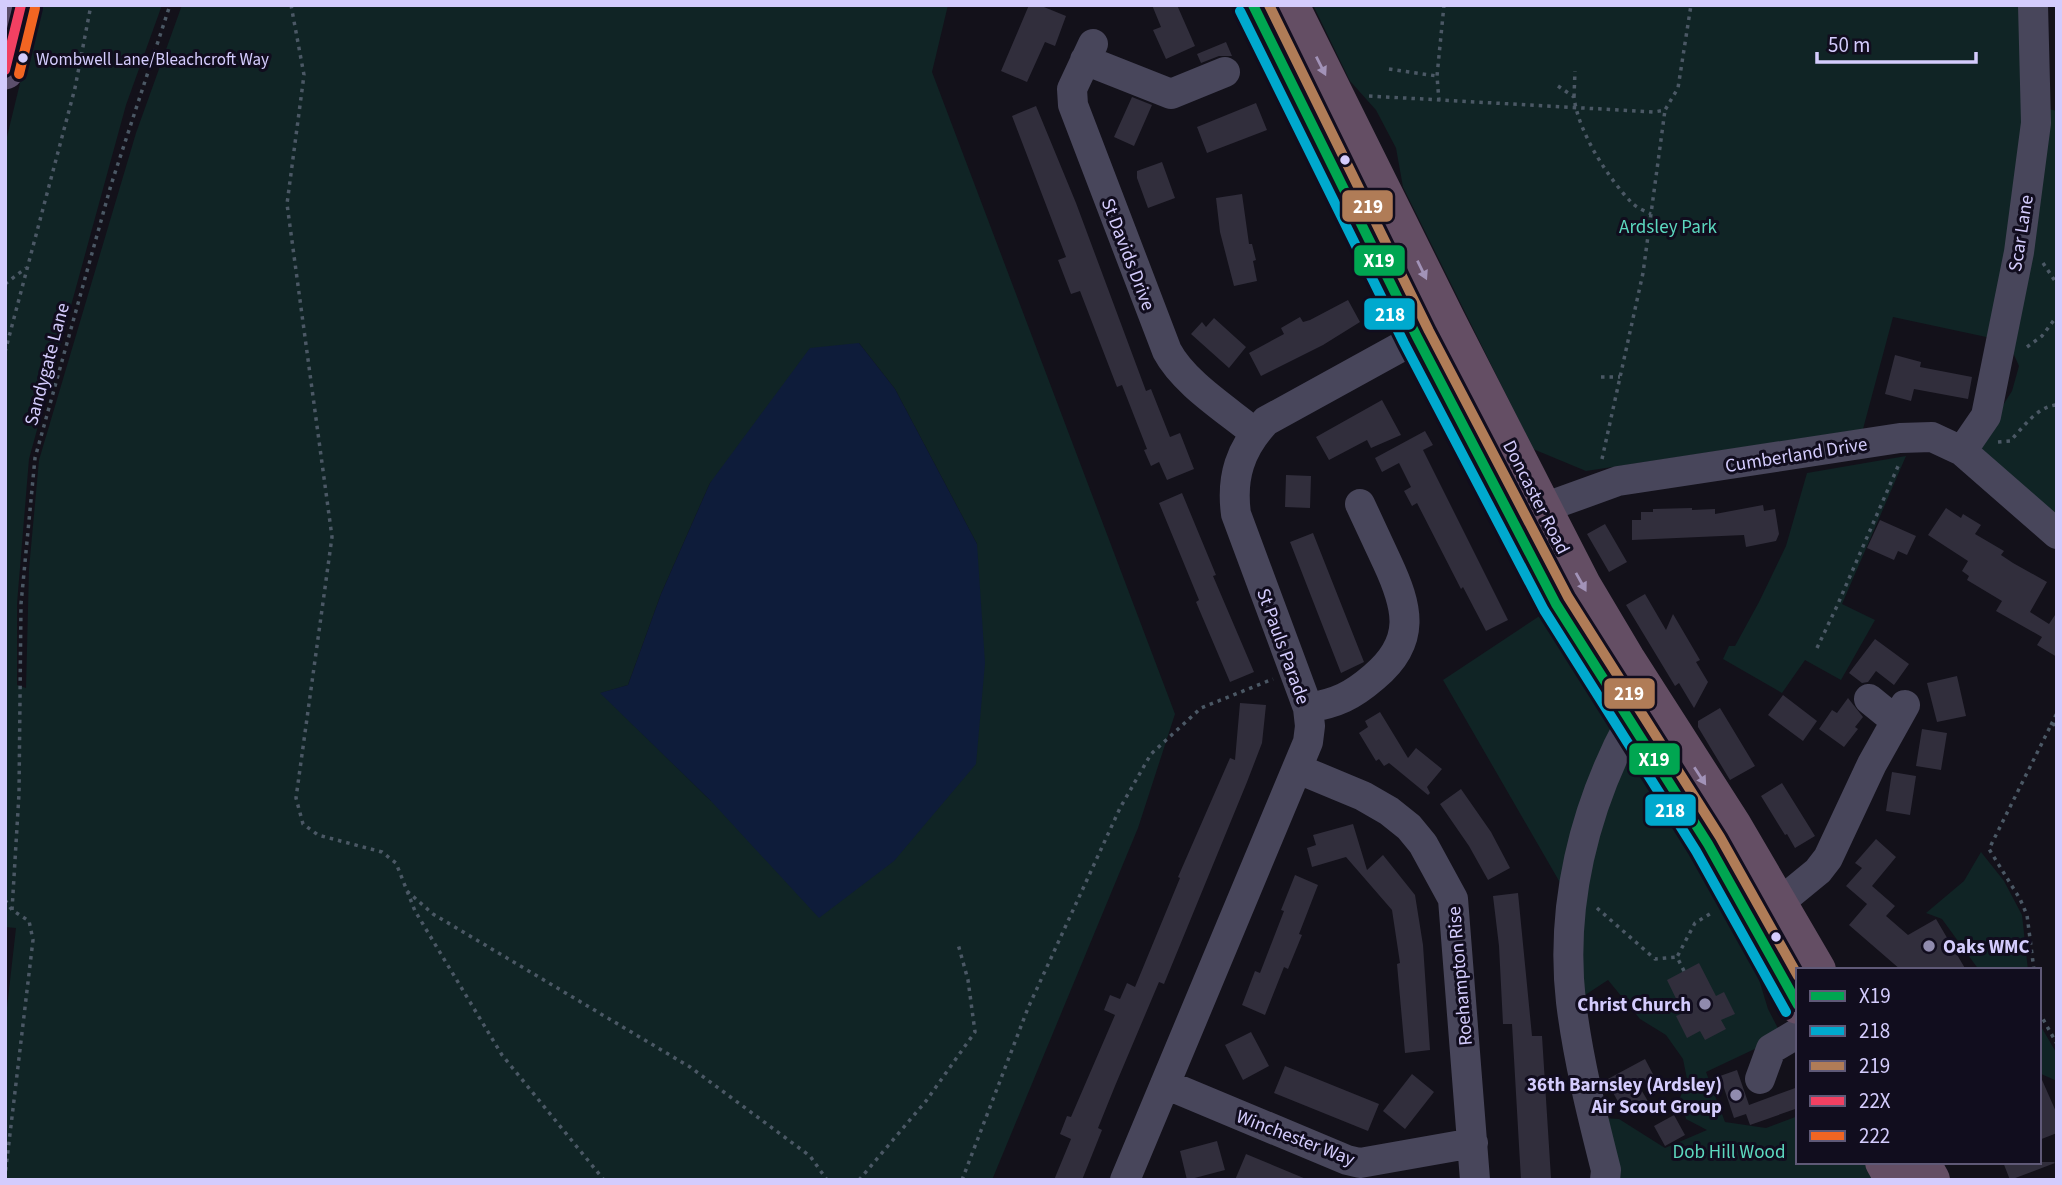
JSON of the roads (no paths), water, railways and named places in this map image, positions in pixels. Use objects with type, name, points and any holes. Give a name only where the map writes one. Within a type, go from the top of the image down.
[{"type":"highway","name":"Doncaster Road","points":[[1253,5],[1432,329],[1524,509],[1556,604],[1708,844],[1796,1001]]},
{"type":"highway","name":"Doncaster Road","points":[[1290,5],[1341,107],[1432,329]]},
{"type":"highway","name":"Doncaster Road","points":[[1524,509],[1583,585],[1626,659],[1779,903],[1816,968]]},
{"type":"highway","points":[[1893,1164],[1921,1170]]},
{"type":"main road","points":[[5,71],[15,16]]},
{"type":"street","name":"Scar Lane","points":[[1967,444],[1986,415],[2019,252],[2036,123],[2033,5]]},
{"type":"street","name":"St Davids Drive","points":[[1225,72],[1171,94],[1089,52],[1072,89],[1072,97],[1073,105],[1100,154],[1174,365],[1255,433]]},
{"type":"street","name":"St Pauls Parade","points":[[1125,1180],[1308,741],[1308,708],[1236,514],[1233,492],[1243,452],[1266,421],[1432,329]]},
{"type":"street","name":"Cumberland Drive","points":[[1524,509],[1618,481],[1900,438],[1933,437],[1967,444],[2057,534]]},
{"type":"street","points":[[1308,708],[1346,699],[1362,687],[1382,670],[1398,651],[1405,631],[1406,615],[1401,590],[1360,503]]},
{"type":"street","points":[[1779,903],[1818,871],[1828,858],[1872,764],[1901,713],[1869,699]]},
{"type":"street","points":[[1605,1175],[1581,1068],[1571,1000],[1569,940],[1575,874],[1591,808],[1630,723]]},
{"type":"street","name":"Roehampton Rise","points":[[1298,769],[1390,810],[1423,844],[1453,899],[1475,1180]]},
{"type":"street","points":[[1760,1079],[1771,1049],[1796,1034]]},
{"type":"street","name":"Winchester Way","points":[[1165,1084],[1347,1160],[1360,1163],[1473,1143]]},
{"type":"water","points":[[859,343],[895,389],[977,544],[985,663],[976,764],[894,861],[819,918],[711,801],[600,693],[628,685],[661,594],[710,483],[810,348]]},
{"type":"place","name":"Wombwell Lane/Bleachcroft Way","points":[[23,58]]},
{"type":"place","name":"Oaks WMC","points":[[1929,946]]},
{"type":"place","name":"Christ Church","points":[[1705,1004]]},
{"type":"place","name":"36th Barnsley (Ardsley) Air Scout Group","points":[[1736,1095]]},
{"type":"park label","name":"Ardsley Park","points":[[1668,226]]},
{"type":"park label","name":"Dob Hill Wood","points":[[1729,1151]]}]
